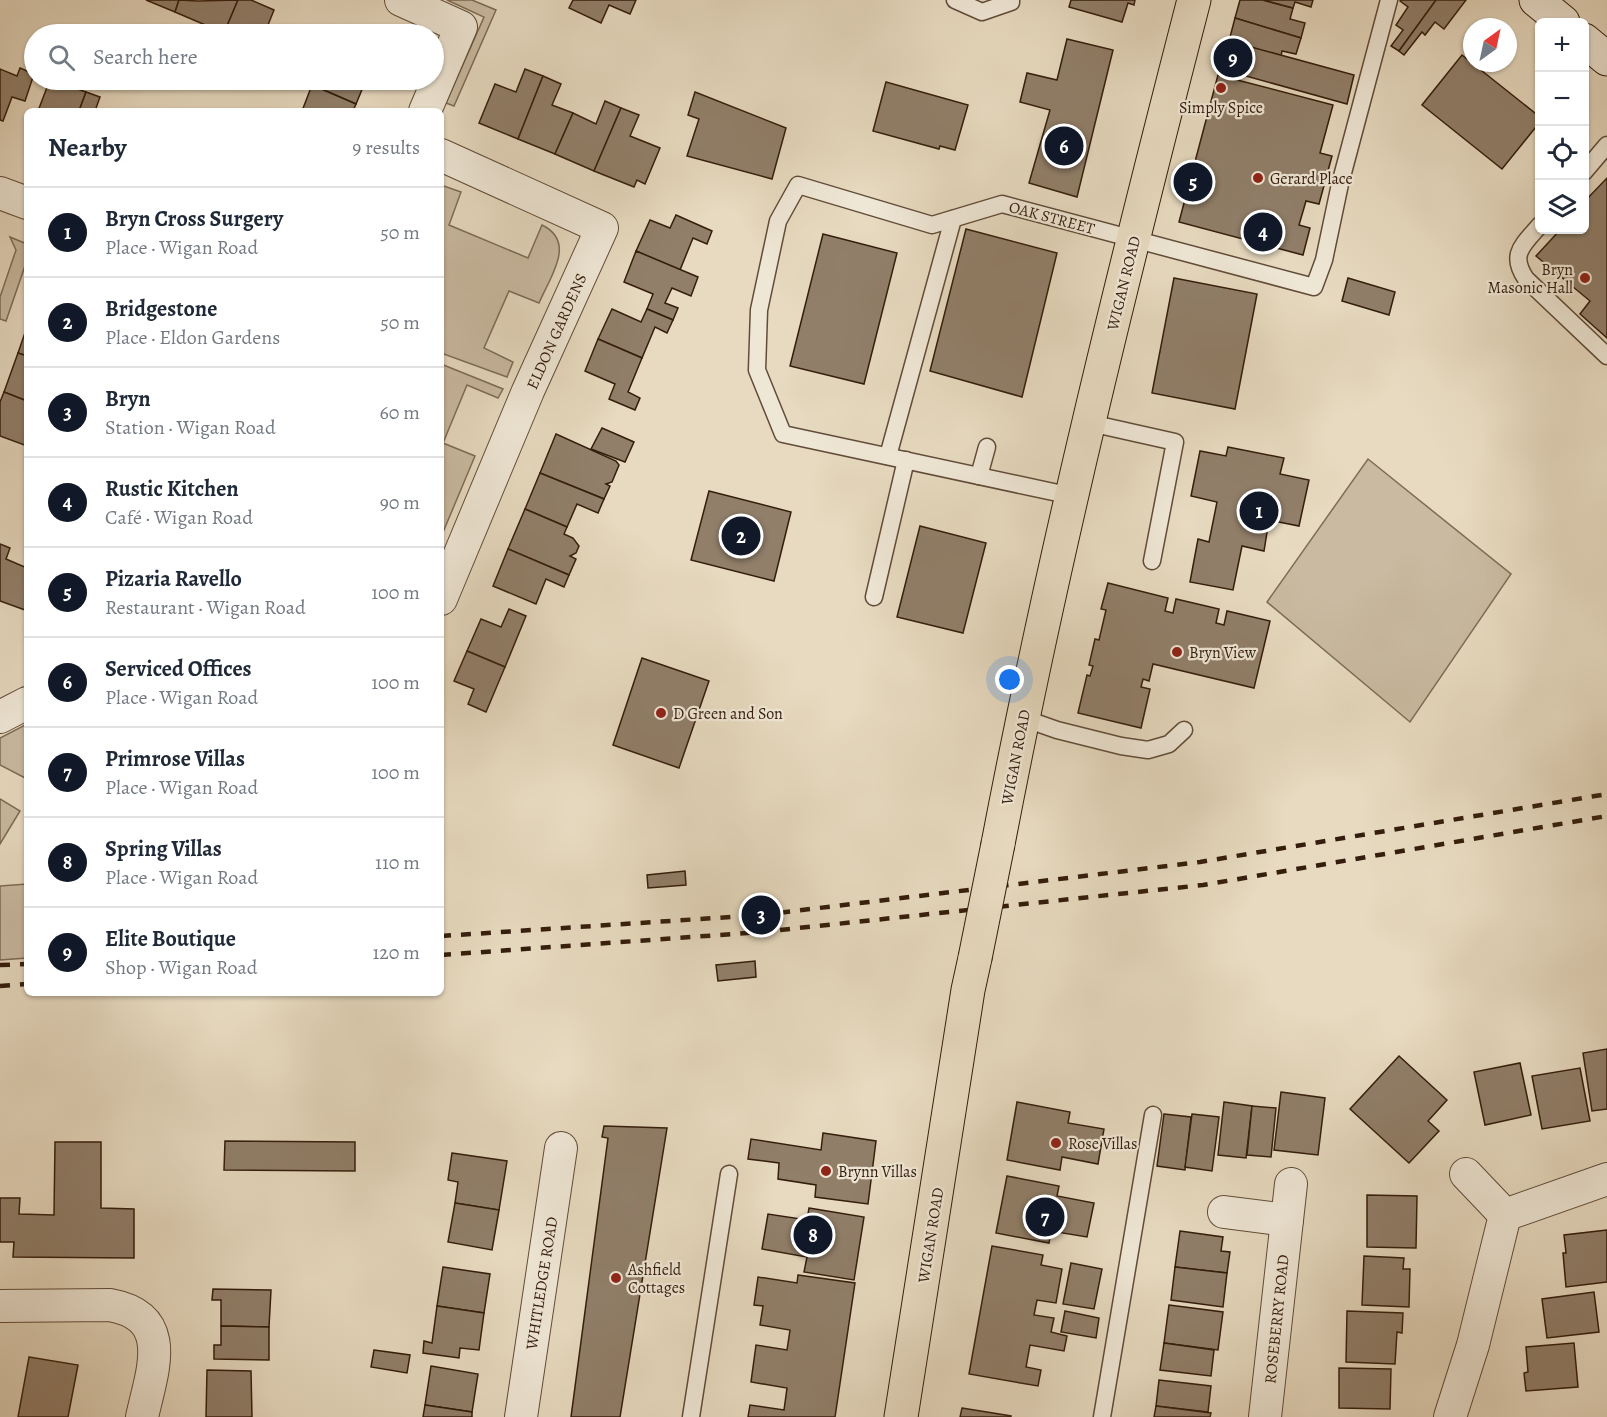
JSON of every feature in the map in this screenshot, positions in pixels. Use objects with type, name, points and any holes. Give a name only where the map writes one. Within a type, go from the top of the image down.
[{"type":"main road","name":"WIGAN ROAD","points":[[901,1417],[964,1013],[1023,718],[1072,496],[1194,0]]},
{"type":"main road","points":[[1536,0],[1558,18]]},
{"type":"main road","points":[[1589,44],[1607,59]]},
{"type":"street","points":[[401,0],[461,27],[444,67]]},
{"type":"street","points":[[426,108],[434,90]]},
{"type":"street","name":"ELDON GARDENS","points":[[444,156],[603,228],[528,392],[444,592]]},
{"type":"street","points":[[0,717],[24,705]]},
{"type":"street","name":"WHITLEDGE ROAD","points":[[520,1417],[561,1148]]},
{"type":"street","points":[[1466,1174],[1505,1215]]},
{"type":"street","points":[[1505,1215],[1607,1179]]},
{"type":"street","name":"ROSEBERRY ROAD","points":[[1265,1417],[1291,1184]]},
{"type":"street","points":[[1224,1212],[1287,1221]]},
{"type":"street","points":[[1450,1417],[1473,1345],[1505,1215]]},
{"type":"street","points":[[0,1306],[110,1305],[126,1308],[143,1318],[152,1333],[156,1351],[142,1417]]},
{"type":"lane","points":[[955,0],[982,12],[1011,2],[1011,0]]},
{"type":"lane","name":"OAK STREET","points":[[888,456],[783,434],[757,370],[759,310],[778,221],[798,185],[932,225],[1002,204],[1134,239],[1312,293],[1324,260],[1340,184],[1389,0]]},
{"type":"lane","points":[[1589,166],[1607,146]]},
{"type":"lane","points":[[953,219],[888,456],[1072,496]]},
{"type":"lane","points":[[1535,230],[1522,246],[1518,256],[1519,268],[1526,279],[1607,356]]},
{"type":"lane","points":[[1090,423],[1175,442],[1152,561]]},
{"type":"lane","points":[[979,476],[987,447]]},
{"type":"lane","points":[[874,597],[906,460]]},
{"type":"lane","points":[[1023,718],[1100,741],[1148,750],[1169,744],[1184,730]]},
{"type":"lane","points":[[1102,1417],[1153,1115]]},
{"type":"lane","points":[[692,1417],[729,1174]]},
{"type":"shaded area","points":[[447,0],[472,0],[496,10],[454,106],[446,103],[484,17]]},
{"type":"shaded area","points":[[444,186],[461,192],[449,225],[528,258],[542,225],[552,232],[558,241],[558,261],[539,303],[509,291],[484,348],[513,362],[507,377],[444,354]]},
{"type":"shaded area","points":[[10,237],[24,243],[24,269],[6,321],[0,319],[0,297],[16,250]]},
{"type":"shaded area","points":[[444,365],[503,389],[498,398],[467,385],[444,441]]},
{"type":"shaded area","points":[[444,443],[475,456],[444,530]]},
{"type":"shaded area","points":[[1368,459],[1511,574],[1410,722],[1267,602]]},
{"type":"shaded area","points":[[24,726],[24,777],[0,765],[0,738]]},
{"type":"shaded area","points":[[0,799],[20,811],[0,844]]},
{"type":"shaded area","points":[[24,884],[24,958],[0,960],[0,886]]},
{"type":"building","points":[[146,0],[179,0],[175,12]]},
{"type":"building","points":[[179,0],[238,0],[228,24],[203,24],[175,12]]},
{"type":"building","points":[[238,0],[251,0],[274,10],[268,24],[228,24]]},
{"type":"building","points":[[573,0],[636,0],[630,14],[609,5],[601,23],[569,8]]},
{"type":"building","points":[[1071,0],[1135,0],[1134,5],[1128,3],[1122,22],[1069,7]]},
{"type":"building","points":[[1240,0],[1263,0],[1293,8],[1290,19],[1305,23],[1301,38],[1235,18]]},
{"type":"building","points":[[1263,0],[1313,0],[1311,7],[1295,2],[1293,8]]},
{"type":"building","points":[[1401,0],[1436,0],[1399,51],[1391,46],[1403,30],[1396,25],[1408,7]]},
{"type":"building","points":[[1436,0],[1466,0],[1444,29],[1435,22],[1425,35],[1422,32],[1404,55],[1399,51]]},
{"type":"building","points":[[1235,18],[1301,38],[1296,54],[1282,51],[1281,56],[1229,41]]},
{"type":"building","points":[[1067,39],[1113,50],[1077,197],[1029,183],[1050,110],[1020,102],[1027,73],[1057,80]]},
{"type":"building","points":[[1229,41],[1354,75],[1347,104],[1221,69]]},
{"type":"building","points":[[1462,55],[1463,72],[1483,72],[1535,113],[1535,128],[1502,169],[1422,105]]},
{"type":"building","points":[[20,68],[24,70],[24,90],[29,90],[25,101],[12,97],[3,121],[0,120],[0,69],[17,76]]},
{"type":"building","points":[[525,69],[543,76],[518,139],[479,123],[495,84],[516,92]]},
{"type":"building","name":"Gerard Place","points":[[1218,75],[1333,105],[1320,153],[1332,156],[1319,204],[1306,201],[1299,225],[1310,228],[1303,255],[1179,222]]},
{"type":"building","points":[[543,76],[561,84],[552,105],[573,113],[555,154],[518,139]]},
{"type":"building","points":[[886,82],[968,105],[955,150],[940,146],[939,149],[873,131]]},
{"type":"building","points":[[46,90],[86,92],[80,108],[39,108]]},
{"type":"building","points":[[310,90],[324,90],[356,104],[354,108],[303,108]]},
{"type":"building","points":[[324,90],[362,90],[356,104]]},
{"type":"building","points":[[86,92],[100,97],[96,108],[80,108]]},
{"type":"building","points":[[695,92],[786,128],[772,179],[687,156],[699,119],[688,115]]},
{"type":"building","points":[[605,101],[621,108],[594,171],[555,154],[573,113],[596,124]]},
{"type":"building","points":[[621,108],[639,115],[630,136],[660,148],[645,184],[637,180],[634,187],[594,171]]},
{"type":"building","name":"Bryn Masonic Hall","points":[[1607,178],[1607,338],[1580,314],[1590,301],[1536,256],[1556,234],[1589,234],[1589,197]]},
{"type":"building","points":[[676,215],[712,231],[707,244],[693,238],[680,270],[636,251],[650,220],[670,228]]},
{"type":"building","points":[[966,229],[1057,253],[1022,397],[930,371]]},
{"type":"building","points":[[823,234],[897,253],[864,384],[790,366]]},
{"type":"building","points":[[636,251],[698,277],[691,296],[672,288],[665,303],[678,308],[673,320],[647,309],[653,294],[624,282]]},
{"type":"building","points":[[1174,278],[1257,294],[1235,409],[1152,393]]},
{"type":"building","points":[[1348,278],[1395,292],[1389,315],[1342,301]]},
{"type":"building","points":[[612,309],[641,322],[647,309],[673,320],[667,333],[655,327],[642,358],[598,339]]},
{"type":"building","points":[[24,336],[24,355],[18,353]]},
{"type":"building","points":[[598,339],[642,358],[628,392],[640,398],[635,410],[609,399],[615,384],[585,371]]},
{"type":"building","points":[[18,353],[24,355],[24,400],[4,392]]},
{"type":"building","points":[[4,392],[24,400],[24,445],[0,436],[0,402]]},
{"type":"building","points":[[602,428],[634,442],[625,462],[591,449]]},
{"type":"building","points":[[556,434],[616,461],[619,465],[612,482],[606,484],[610,486],[604,499],[540,473]]},
{"type":"building","points":[[1228,447],[1284,458],[1280,474],[1309,480],[1299,526],[1269,520],[1264,551],[1242,546],[1233,590],[1190,582],[1198,539],[1209,542],[1217,502],[1191,496],[1200,451],[1226,456]]},
{"type":"building","points":[[540,473],[604,499],[598,513],[577,504],[567,527],[525,509]]},
{"type":"building","points":[[709,491],[791,512],[774,581],[691,560]]},
{"type":"building","points":[[525,509],[567,527],[564,534],[573,538],[579,546],[576,553],[570,556],[576,559],[569,575],[508,549]]},
{"type":"building","points":[[920,526],[986,543],[963,633],[897,617]]},
{"type":"building","points":[[0,544],[10,548],[6,559],[24,567],[24,610],[0,601]]},
{"type":"building","points":[[508,549],[569,575],[564,587],[546,579],[536,604],[493,586]]},
{"type":"building","name":"Bryn View","points":[[1108,583],[1168,598],[1165,611],[1173,613],[1176,599],[1219,609],[1216,623],[1224,625],[1227,611],[1270,621],[1254,688],[1153,664],[1149,681],[1143,679],[1141,687],[1150,689],[1141,728],[1078,713],[1087,675],[1090,676],[1093,666],[1089,665],[1095,639],[1099,640],[1106,610],[1101,609]]},
{"type":"building","points":[[509,609],[526,616],[505,667],[467,651],[481,619],[501,627]]},
{"type":"building","points":[[467,651],[505,667],[486,712],[468,704],[474,689],[454,681]]},
{"type":"building","name":"D Green and Son","points":[[642,658],[709,681],[679,768],[613,745]]},
{"type":"building","points":[[685,871],[686,885],[648,888],[647,875]]},
{"type":"building","points":[[755,961],[756,977],[718,981],[716,965]]},
{"type":"building","points":[[1607,1049],[1607,1109],[1592,1111],[1583,1053]]},
{"type":"building","points":[[1399,1056],[1447,1100],[1428,1121],[1439,1131],[1409,1163],[1350,1109]]},
{"type":"building","points":[[1520,1063],[1531,1115],[1485,1125],[1474,1072]]},
{"type":"building","points":[[1580,1068],[1590,1121],[1542,1129],[1532,1076]]},
{"type":"building","points":[[1281,1092],[1325,1098],[1318,1155],[1274,1150]]},
{"type":"building","name":"Rose Villas","points":[[1017,1102],[1070,1112],[1068,1123],[1104,1129],[1098,1164],[1062,1157],[1060,1170],[1007,1160]]},
{"type":"building","points":[[1224,1102],[1252,1106],[1246,1158],[1218,1155]]},
{"type":"building","points":[[1252,1106],[1276,1108],[1271,1157],[1247,1155]]},
{"type":"building","points":[[1164,1114],[1191,1117],[1185,1170],[1157,1166]]},
{"type":"building","points":[[1192,1114],[1219,1117],[1212,1171],[1185,1167]]},
{"type":"building","name":"Ashfield Cottages","points":[[604,1126],[667,1128],[620,1417],[571,1417],[608,1138],[602,1137]]},
{"type":"building","name":"Brynn Villas","points":[[823,1133],[876,1141],[868,1204],[815,1197],[816,1185],[778,1179],[779,1163],[748,1159],[751,1139],[821,1150]]},
{"type":"building","points":[[225,1141],[355,1142],[355,1171],[224,1170]]},
{"type":"building","points":[[55,1142],[101,1142],[101,1208],[134,1209],[134,1258],[13,1257],[14,1242],[0,1242],[0,1198],[20,1198],[19,1214],[54,1215]]},
{"type":"building","points":[[452,1153],[507,1161],[499,1210],[455,1203],[458,1182],[448,1180]]},
{"type":"building","points":[[1007,1176],[1059,1186],[1057,1196],[1094,1203],[1087,1237],[1051,1231],[1049,1243],[996,1233]]},
{"type":"building","points":[[1367,1195],[1417,1196],[1416,1248],[1367,1247]]},
{"type":"building","points":[[455,1203],[499,1210],[492,1250],[448,1242]]},
{"type":"building","points":[[809,1208],[864,1217],[854,1280],[804,1272],[807,1257],[762,1249],[768,1214],[807,1220]]},
{"type":"building","points":[[1607,1230],[1607,1282],[1566,1287],[1564,1235]]},
{"type":"building","points":[[1180,1231],[1223,1237],[1221,1251],[1230,1252],[1227,1273],[1175,1267]]},
{"type":"building","points":[[992,1246],[1043,1255],[1041,1265],[1062,1269],[1056,1303],[1037,1300],[1034,1315],[1054,1318],[1051,1332],[1067,1336],[1064,1351],[1030,1345],[1026,1367],[1041,1370],[1038,1386],[969,1374]]},
{"type":"building","points":[[1364,1256],[1404,1258],[1403,1269],[1410,1269],[1409,1307],[1362,1305]]},
{"type":"building","points":[[1071,1263],[1102,1269],[1094,1309],[1063,1304]]},
{"type":"building","points":[[443,1267],[490,1274],[484,1313],[437,1306]]},
{"type":"building","points":[[1175,1267],[1227,1273],[1223,1307],[1171,1300]]},
{"type":"building","points":[[798,1275],[855,1283],[835,1417],[748,1417],[750,1405],[784,1410],[787,1388],[751,1382],[756,1345],[787,1350],[790,1330],[760,1325],[763,1306],[754,1305],[758,1277],[797,1283]]},
{"type":"building","points":[[213,1289],[271,1290],[269,1327],[221,1326],[221,1300],[212,1300]]},
{"type":"building","points":[[1594,1292],[1599,1332],[1547,1338],[1542,1299]]},
{"type":"building","points":[[1169,1305],[1223,1312],[1218,1350],[1164,1343]]},
{"type":"building","points":[[437,1306],[484,1313],[479,1350],[460,1348],[459,1358],[423,1353],[424,1341],[432,1343]]},
{"type":"building","points":[[1065,1311],[1099,1318],[1096,1338],[1061,1332]]},
{"type":"building","points":[[1347,1311],[1403,1313],[1402,1333],[1397,1332],[1395,1364],[1346,1362]]},
{"type":"building","points":[[221,1326],[269,1327],[269,1360],[214,1359],[214,1345],[221,1345]]},
{"type":"building","points":[[1164,1343],[1214,1350],[1211,1376],[1160,1370]]},
{"type":"building","points":[[1574,1343],[1578,1387],[1526,1391],[1524,1373],[1528,1372],[1526,1347]]},
{"type":"building","points":[[374,1350],[410,1355],[407,1373],[371,1367]]},
{"type":"building","points":[[29,1357],[78,1365],[68,1417],[18,1417]]},
{"type":"building","points":[[431,1366],[478,1374],[472,1412],[425,1405]]},
{"type":"building","points":[[1339,1368],[1391,1369],[1390,1409],[1339,1408]]},
{"type":"building","points":[[207,1370],[251,1371],[252,1417],[206,1417]]},
{"type":"building","points":[[1159,1380],[1211,1386],[1208,1412],[1156,1406]]},
{"type":"building","points":[[425,1405],[472,1412],[472,1417],[423,1417]]},
{"type":"building","points":[[1156,1406],[1211,1413],[1210,1417],[1154,1417]]},
{"type":"building","points":[[962,1408],[1011,1416],[1011,1417],[960,1417]]},
{"type":"railway","points":[[444,936],[761,915],[1200,862],[1607,794]]},
{"type":"railway","points":[[444,955],[761,932],[1203,885],[1607,816]]},
{"type":"railway","points":[[0,965],[24,964]]},
{"type":"railway","points":[[0,986],[24,984]]},
{"type":"place","name":"Elite Boutique","points":[[1233,58]]},
{"type":"place","name":"Simply Spice","points":[[1221,88]]},
{"type":"place","name":"Serviced Offices","points":[[1064,146]]},
{"type":"place","name":"Gerard Place","points":[[1258,178]]},
{"type":"place","name":"Pizaria Ravello","points":[[1193,182]]},
{"type":"place","name":"Rustic Kitchen","points":[[1263,232]]},
{"type":"place","name":"Bryn Masonic Hall","points":[[1585,278]]},
{"type":"place","name":"Bryn Cross Surgery","points":[[1259,511]]},
{"type":"place","name":"Bridgestone","points":[[741,536]]},
{"type":"place","name":"Bryn View","points":[[1177,652]]},
{"type":"place","name":"D Green and Son","points":[[661,713]]},
{"type":"place","name":"Bryn","points":[[761,915]]},
{"type":"place","name":"Rose Villas","points":[[1056,1143]]},
{"type":"place","name":"Brynn Villas","points":[[826,1171]]},
{"type":"place","name":"Primrose Villas","points":[[1045,1217]]},
{"type":"place","name":"Spring Villas","points":[[813,1235]]},
{"type":"place","name":"Ashfield Cottages","points":[[616,1278]]}]
